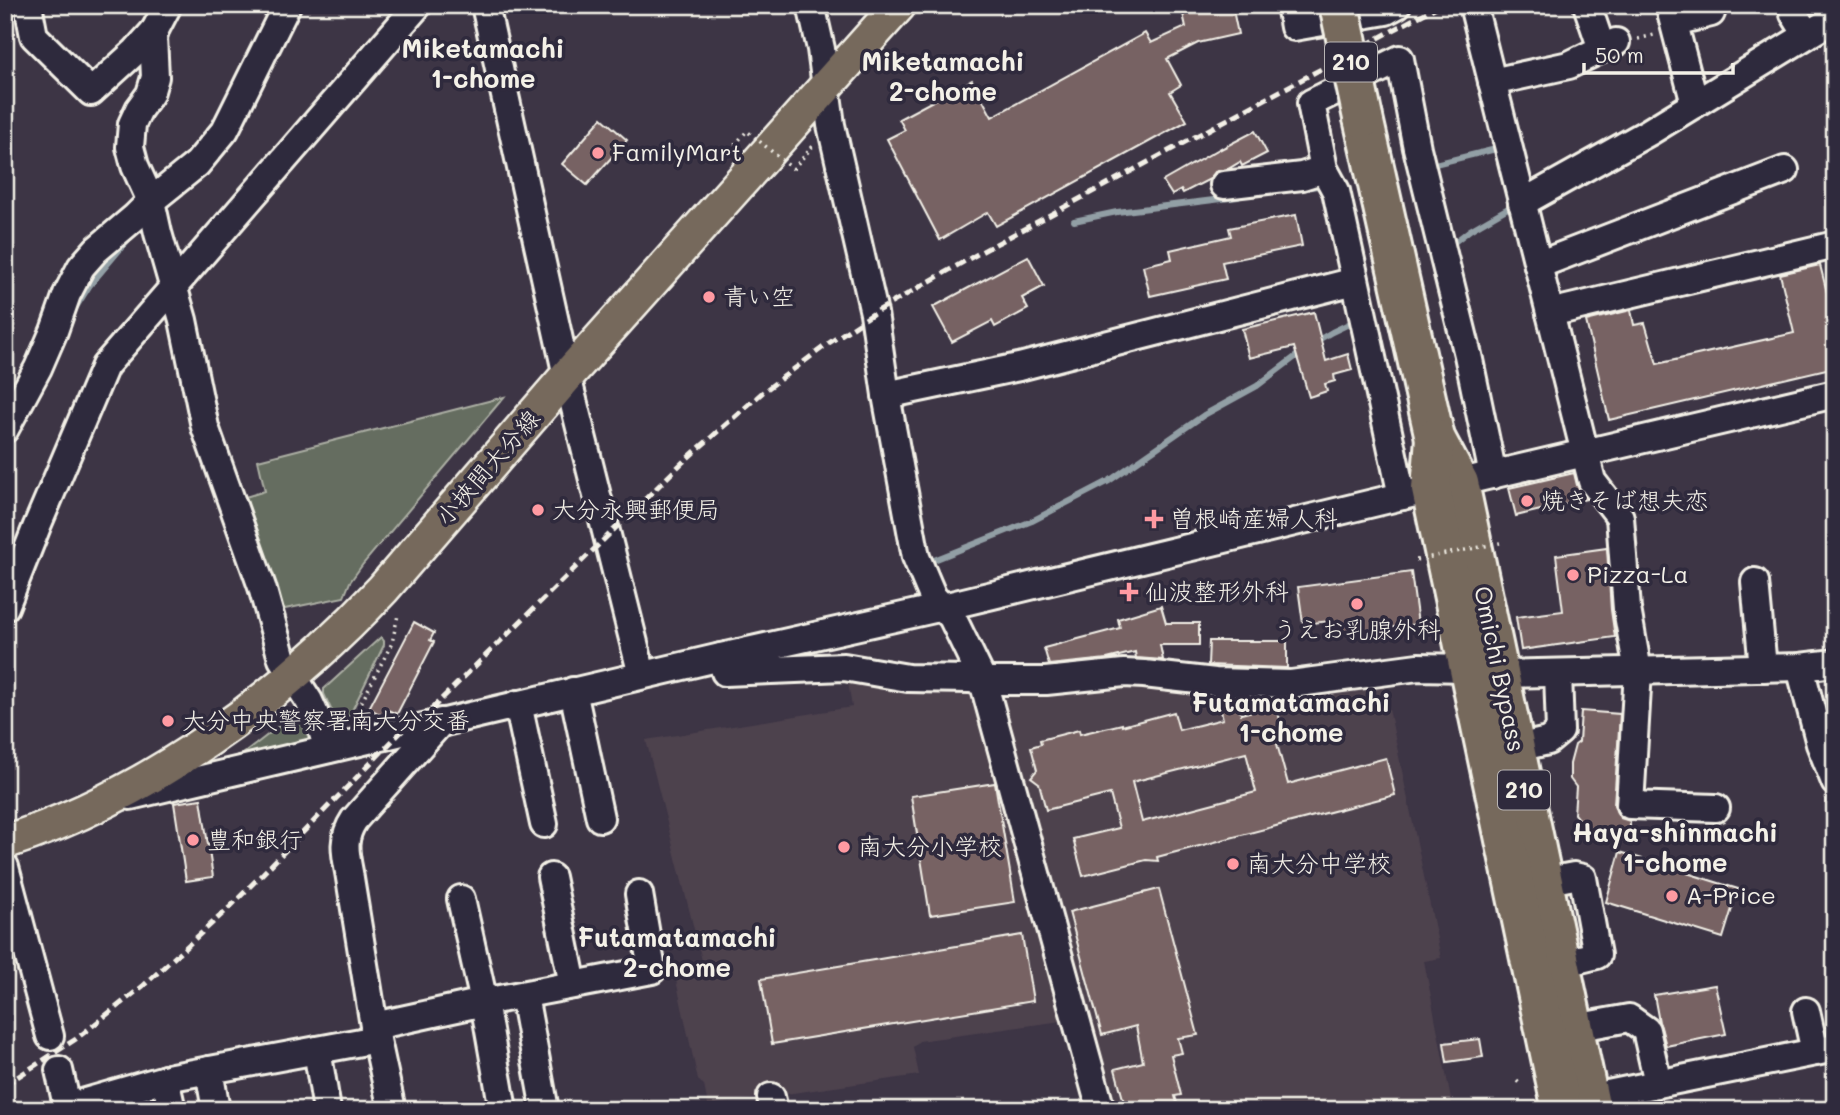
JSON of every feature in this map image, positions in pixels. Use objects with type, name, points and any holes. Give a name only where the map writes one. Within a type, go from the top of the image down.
[{"type":"highway","name":"Omichi Bypass","points":[[1339,5],[1447,486],[1485,671],[1555,1099]]},
{"type":"highway","name":"Omichi Bypass","points":[[1485,671],[1516,748],[1574,1028],[1555,1099]]},
{"type":"main road","name":"小挾間大分線","points":[[5,842],[41,830],[104,802],[182,757],[294,676],[353,621],[567,376],[899,5]]},
{"type":"street","points":[[28,5],[34,36],[91,92],[155,30]]},
{"type":"street","points":[[168,5],[153,37],[155,77],[150,94],[139,108],[132,124],[130,147],[135,166],[151,201],[183,320],[205,427],[262,587],[282,659],[311,706],[328,749]]},
{"type":"street","points":[[5,429],[38,368],[67,294],[81,267],[151,201],[197,164],[225,130],[287,5]]},
{"type":"street","points":[[5,607],[105,366],[418,5]]},
{"type":"street","points":[[811,5],[821,49],[831,125],[874,313],[886,396],[916,557],[933,597],[952,617],[983,681],[1101,1110]]},
{"type":"street","points":[[1290,5],[1294,27],[1390,7]]},
{"type":"street","points":[[1473,5],[1592,481],[1620,517],[1627,609],[1638,671],[1630,805],[1716,808]]},
{"type":"street","points":[[1492,82],[1570,65],[1609,46],[1587,5]]},
{"type":"street","points":[[1695,104],[1673,19],[1711,13],[1709,5]]},
{"type":"street","points":[[1792,5],[1794,14],[1807,35]]},
{"type":"street","points":[[492,7],[567,376],[642,675]]},
{"type":"street","points":[[1522,203],[1649,132],[1835,18]]},
{"type":"street","points":[[1400,59],[1417,148],[1468,355],[1447,486],[1355,281],[1336,191],[1324,169],[1311,103],[1400,59]]},
{"type":"street","points":[[1224,185],[1303,176],[1324,169]]},
{"type":"street","points":[[1538,265],[1785,170]]},
{"type":"street","points":[[1550,313],[1835,245]]},
{"type":"street","points":[[886,396],[1032,364],[1355,281]]},
{"type":"street","points":[[104,802],[943,607],[1835,394]]},
{"type":"street","points":[[1755,582],[1763,668]]},
{"type":"street","points":[[721,657],[725,672],[844,667],[908,678],[983,681],[1046,681],[1124,673],[1215,682],[1291,684],[1418,667],[1559,678],[1611,686]]},
{"type":"street","points":[[1559,678],[1638,671],[1800,667],[1835,663]]},
{"type":"street","points":[[1800,667],[1820,744],[1835,782]]},
{"type":"street","points":[[1516,748],[1548,741],[1560,731],[1559,678]]},
{"type":"street","points":[[573,691],[600,818]]},
{"type":"street","points":[[518,704],[544,824]]},
{"type":"street","points":[[392,1110],[375,1032],[345,849],[347,830],[441,722]]},
{"type":"street","points":[[5,867],[50,1035]]},
{"type":"street","points":[[551,877],[573,985]]},
{"type":"street","points":[[59,1070],[68,1108],[165,1079],[317,1050],[484,1002],[652,970],[639,894]]},
{"type":"street","points":[[461,899],[484,1002],[503,1110]]},
{"type":"street","points":[[524,995],[545,1110]]},
{"type":"street","points":[[1555,1099],[1658,1083],[1825,1050],[1806,1011]]},
{"type":"street","points":[[1574,1028],[1629,1018],[1646,1030],[1658,1083]]},
{"type":"street","points":[[317,1050],[327,1110]]},
{"type":"street","points":[[209,1070],[216,1110]]},
{"type":"street","points":[[165,1079],[172,1110]]},
{"type":"path","points":[[1609,46],[1622,43],[1673,19]]},
{"type":"path","points":[[741,147],[737,151],[733,147],[747,131],[793,169],[814,145]]},
{"type":"path","points":[[1416,561],[1500,543]]},
{"type":"path","points":[[347,731],[392,643],[398,615]]},
{"type":"shaded area","name":"南大分小学校","points":[[846,670],[970,687],[998,781],[1061,1021],[919,1041],[913,1047],[919,1075],[708,1105],[704,1085],[698,1080],[675,975],[704,968],[646,740],[852,707]]},
{"type":"shaded area","name":"南大分中学校","points":[[1383,680],[1441,958],[1424,961],[1453,1110],[1111,1110],[1002,703],[1005,696],[1057,694],[1127,683]]},
{"type":"green space","points":[[504,397],[363,564],[350,582],[344,597],[275,611],[239,499],[265,491],[258,460]]},
{"type":"green space","points":[[381,637],[384,645],[344,727],[340,729],[324,689]]},
{"type":"green space","points":[[297,712],[303,712],[314,741],[245,758],[243,754]]},
{"type":"building","points":[[1181,5],[1232,5],[1238,34],[1198,43],[1167,59],[1181,85],[1170,92],[1187,121],[996,226],[988,212],[940,240],[887,139],[905,130],[899,119],[972,80],[992,117],[1145,33],[1151,43],[1186,27]]},
{"type":"building","points":[[602,118],[627,140],[587,185],[562,164]]},
{"type":"building","points":[[1255,131],[1267,153],[1242,166],[1240,162],[1215,172],[1210,179],[1183,193],[1181,190],[1172,195],[1163,181]]},
{"type":"building","points":[[1296,215],[1302,246],[1222,262],[1226,279],[1150,296],[1143,266],[1172,259],[1170,250],[1231,236],[1229,228]]},
{"type":"building","points":[[1028,256],[1044,286],[1022,298],[1028,309],[995,327],[992,321],[952,342],[933,307]]},
{"type":"building","points":[[1820,265],[1835,324],[1835,367],[1609,420],[1586,321],[1631,310],[1634,325],[1645,323],[1657,364],[1794,333],[1780,274]]},
{"type":"building","points":[[1314,312],[1326,361],[1348,354],[1352,370],[1334,375],[1335,381],[1325,384],[1327,391],[1309,397],[1294,347],[1249,358],[1242,329]]},
{"type":"building","points":[[1574,473],[1577,485],[1586,499],[1516,516],[1509,488]]},
{"type":"building","points":[[1607,548],[1615,637],[1521,650],[1516,617],[1563,611],[1556,555]]},
{"type":"building","name":"うえお乳腺外科","points":[[1411,572],[1418,624],[1332,635],[1330,621],[1303,624],[1298,587]]},
{"type":"building","points":[[1161,606],[1166,623],[1199,623],[1199,645],[1160,645],[1163,660],[1136,658],[1135,652],[1107,659],[1049,665],[1044,648],[1120,628],[1118,619]]},
{"type":"building","points":[[414,622],[434,633],[430,640],[434,642],[397,714],[388,710],[385,717],[369,708]]},
{"type":"building","points":[[1209,641],[1287,641],[1287,668],[1208,665]]},
{"type":"building","points":[[1236,698],[1241,714],[1276,705],[1286,742],[1277,744],[1288,784],[1386,758],[1395,795],[1157,857],[1158,861],[1146,860],[1083,876],[1073,839],[1119,828],[1110,794],[1046,810],[1039,783],[1031,777],[1037,770],[1031,747],[1041,744],[1040,740],[1079,730],[1080,734],[1174,712],[1179,730],[1223,719],[1219,702]],"holes":[[[1246,753],[1256,792],[1142,822],[1132,782]]]},
{"type":"building","points":[[1581,711],[1620,714],[1614,805],[1620,818],[1630,821],[1630,843],[1594,832],[1583,825],[1574,814],[1576,787],[1570,779],[1570,764],[1575,745],[1579,742]]},
{"type":"building","points":[[995,783],[1015,902],[930,915],[911,796]]},
{"type":"building","name":"豊和銀行","points":[[201,799],[213,877],[186,881],[174,803]]},
{"type":"building","name":"A-Price","points":[[1620,852],[1738,889],[1723,938],[1606,902]]},
{"type":"building","points":[[1159,889],[1198,1035],[1178,1038],[1182,1053],[1171,1055],[1181,1095],[1175,1096],[1179,1110],[1126,1110],[1115,1069],[1143,1062],[1136,1026],[1102,1035],[1069,912]]},
{"type":"building","points":[[1022,935],[1033,1001],[772,1044],[761,979]]},
{"type":"building","points":[[1715,985],[1726,1034],[1666,1046],[1654,995]]},
{"type":"building","points":[[1480,1039],[1483,1057],[1447,1062],[1444,1043]]},
{"type":"waterway","points":[[1431,165],[1500,148]]},
{"type":"waterway","points":[[1304,188],[1318,186]]},
{"type":"waterway","points":[[1074,221],[1117,212],[1238,197]]},
{"type":"waterway","points":[[1452,244],[1470,230],[1515,204]]},
{"type":"waterway","points":[[73,312],[90,285],[132,235]]},
{"type":"waterway","points":[[1315,342],[1355,321]]},
{"type":"waterway","points":[[929,562],[1032,521],[1109,481],[1204,415],[1257,386],[1303,351]]},
{"type":"waterway","points":[[363,727],[406,718]]},
{"type":"railway","points":[[5,1085],[76,1039],[143,986],[230,907],[402,731],[418,722],[683,462],[763,392],[874,313],[981,252],[1440,5]]},
{"type":"place","name":"FamilyMart","points":[[598,153]]},
{"type":"place","name":"青い空","points":[[709,297]]},
{"type":"place","name":"焼きそば想夫恋","points":[[1527,501]]},
{"type":"place","name":"大分永興郵便局","points":[[538,510]]},
{"type":"place","name":"曽根崎産婦人科","points":[[1154,519]]},
{"type":"place","name":"Pizza-La","points":[[1573,575]]},
{"type":"place","name":"仙波整形外科","points":[[1129,592]]},
{"type":"place","name":"うえお乳腺外科","points":[[1357,604]]},
{"type":"place","name":"大分中央警察署南大分交番","points":[[168,721]]},
{"type":"place","name":"豊和銀行","points":[[193,840]]},
{"type":"place","name":"南大分小学校","points":[[844,847]]},
{"type":"place","name":"南大分中学校","points":[[1233,864]]},
{"type":"place","name":"A-Price","points":[[1672,896]]},
{"type":"district","name":"Miketamachi 1-chome","points":[[483,64]]},
{"type":"district","name":"Miketamachi 2-chome","points":[[943,77]]},
{"type":"district","name":"Futamatamachi 1-chome","points":[[1291,718]]},
{"type":"district","name":"Haya-shinmachi 1-chome","points":[[1675,848]]},
{"type":"district","name":"Futamatamachi 2-chome","points":[[677,953]]}]
